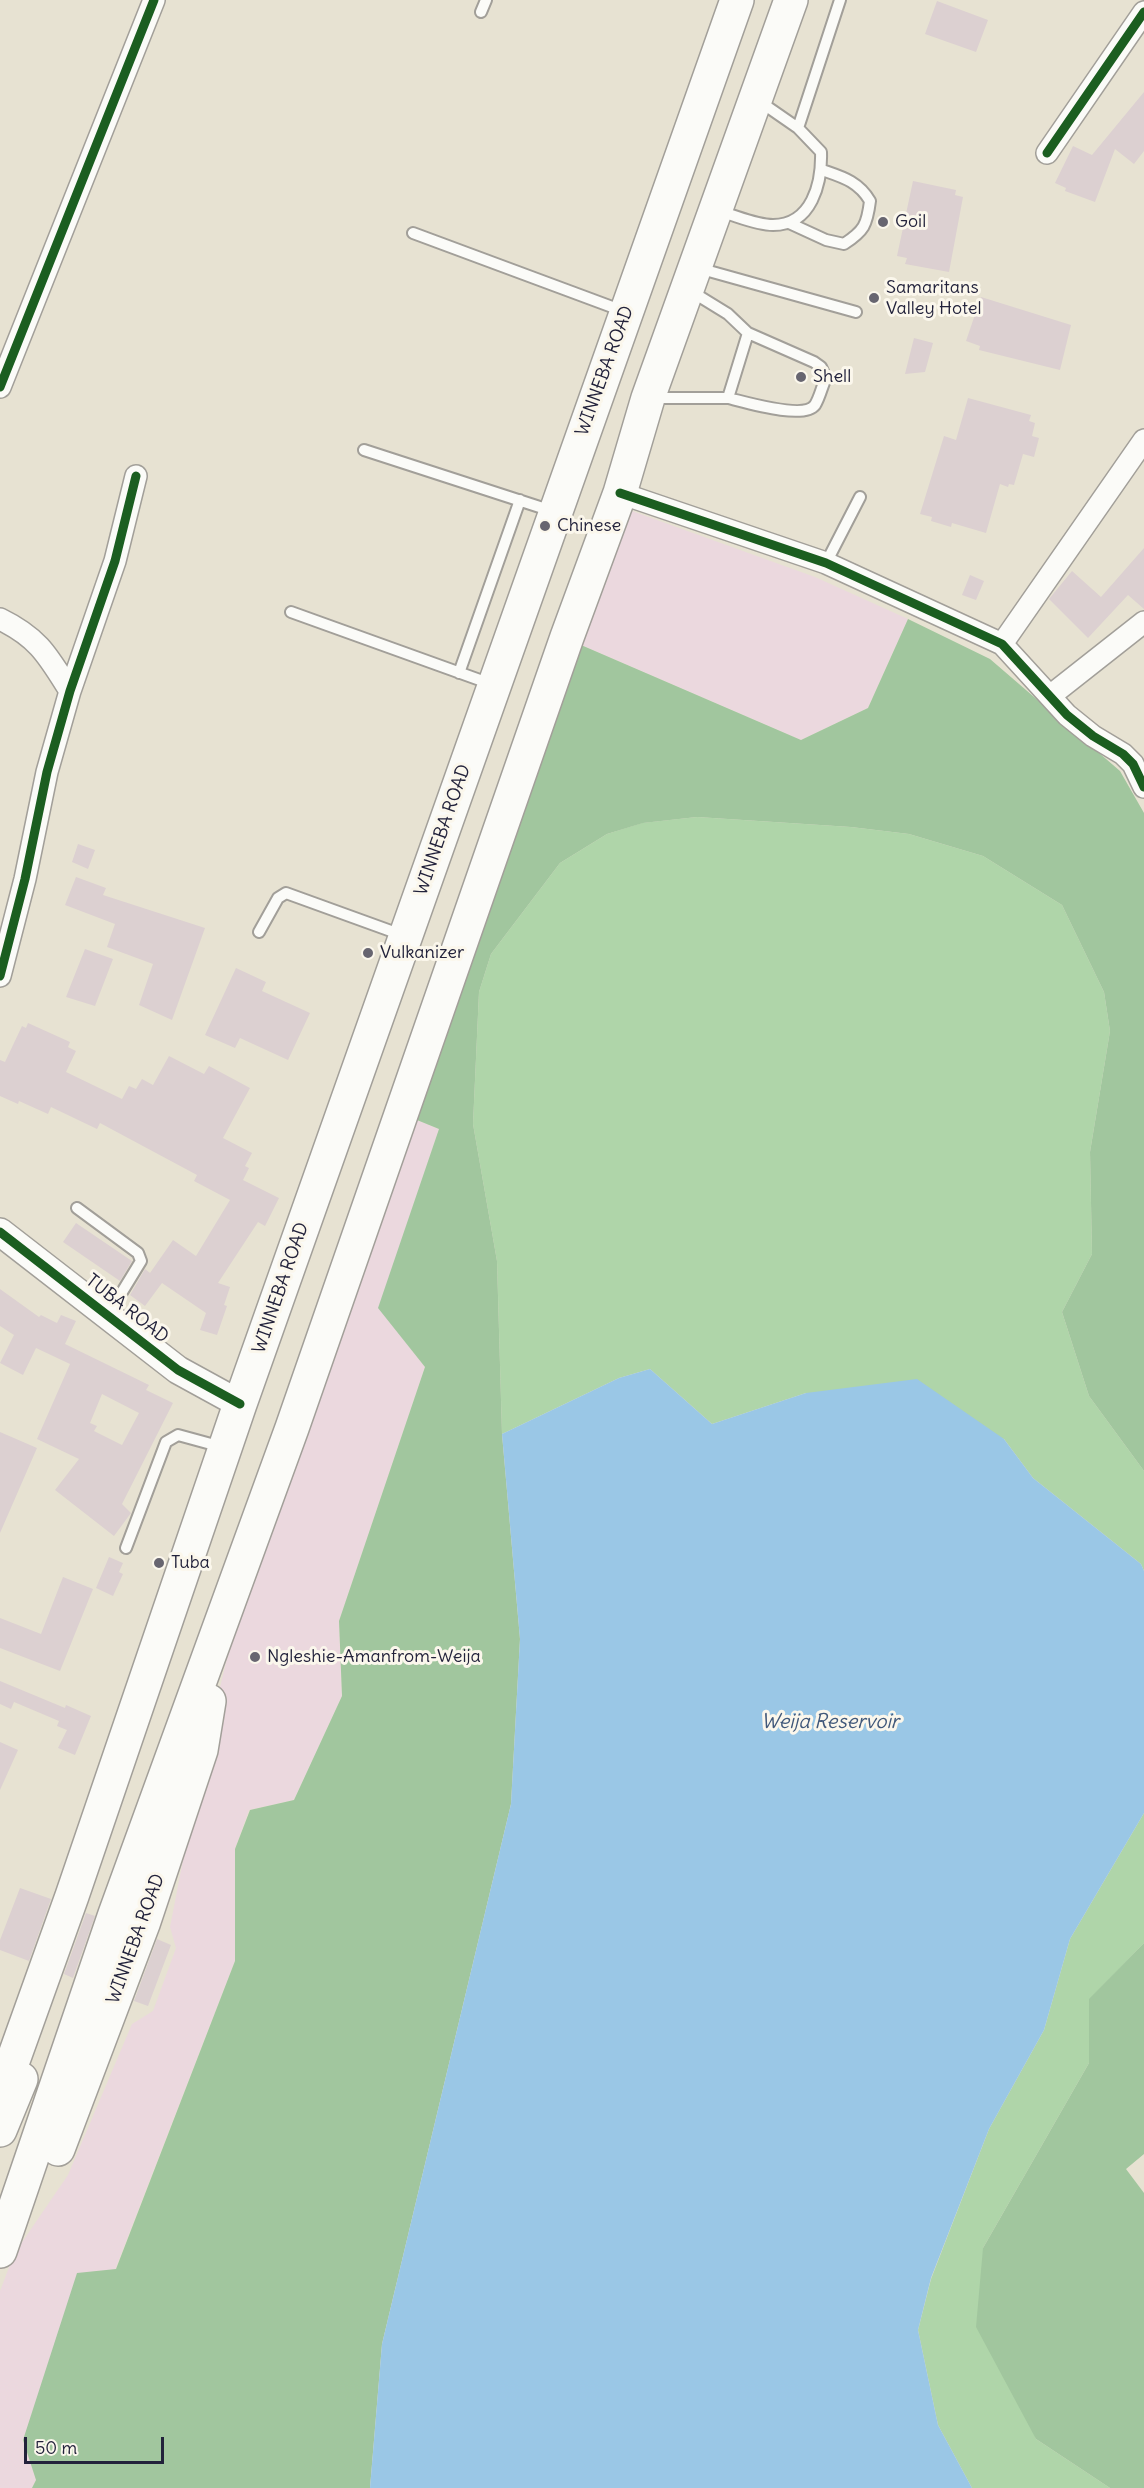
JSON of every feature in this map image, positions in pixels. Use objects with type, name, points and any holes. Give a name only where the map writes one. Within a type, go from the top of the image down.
[{"type":"highway","name":"WINNEBA ROAD","points":[[0,2097],[240,1404],[737,0]]},
{"type":"highway","name":"WINNEBA ROAD","points":[[2,2245],[37,2171],[152,1851],[192,1735],[222,1622],[620,493],[648,398],[791,0]]},
{"type":"highway","points":[[516,621],[567,638]]},
{"type":"highway","name":"WINNEBA ROAD","points":[[0,2048],[121,1720],[153,1660]]},
{"type":"highway","name":"WINNEBA ROAD","points":[[0,2130],[10,2110],[146,1729],[153,1660]]},
{"type":"street","points":[[0,387],[154,0]]},
{"type":"street","points":[[1047,153],[1144,12]]},
{"type":"street","points":[[1002,644],[1144,440]]},
{"type":"street","points":[[0,976],[25,879],[47,772],[70,691],[115,561],[136,476]]},
{"type":"street","points":[[620,493],[826,563],[1002,644],[1067,716],[1093,736],[1123,754],[1133,764],[1144,787]]},
{"type":"street","points":[[0,619],[17,628],[45,650],[70,691]]},
{"type":"street","points":[[1050,696],[1144,622]]},
{"type":"street","name":"TUBA ROAD","points":[[0,1232],[178,1370],[240,1404]]},
{"type":"lane","points":[[482,12],[486,0]]},
{"type":"lane","points":[[798,128],[840,0]]},
{"type":"lane","points":[[715,210],[771,225],[789,223],[804,212],[819,188],[822,170],[821,152],[798,128],[755,98]]},
{"type":"lane","points":[[789,223],[826,240],[844,244],[860,234],[867,221],[870,201],[864,191],[849,179],[822,170]]},
{"type":"lane","points":[[413,233],[626,312]]},
{"type":"lane","points":[[691,278],[856,312]]},
{"type":"lane","points":[[648,398],[728,398],[795,412],[814,406],[826,378],[821,367],[814,362],[748,333],[691,278]]},
{"type":"lane","points":[[728,398],[748,333]]},
{"type":"lane","points":[[364,450],[555,512]]},
{"type":"lane","points":[[826,563],[849,523],[860,497]]},
{"type":"lane","points":[[459,673],[520,500]]},
{"type":"lane","points":[[291,612],[494,685]]},
{"type":"lane","points":[[259,932],[278,898],[286,893],[405,936]]},
{"type":"lane","points":[[77,1208],[138,1253],[141,1261],[108,1316]]},
{"type":"lane","points":[[126,1548],[166,1442],[178,1436],[225,1448]]},
{"type":"shaded area","points":[[632,511],[815,577],[908,619],[868,708],[801,740],[581,645]]},
{"type":"shaded area","points":[[412,1118],[439,1129],[379,1307],[425,1367],[339,1621],[342,1696],[294,1800],[249,1810],[235,1849],[235,1961],[115,2270],[23,2440],[36,2480],[32,2488],[0,2488],[0,2291],[14,2254],[68,2175],[132,2024],[153,2011],[176,1948],[170,1927],[203,1757],[230,1646]]},
{"type":"green space","points":[[908,619],[990,659],[1120,771],[1144,813],[1144,1471],[1089,1396],[1062,1312],[1092,1254],[1090,1152],[1110,1031],[1104,992],[1062,905],[983,856],[909,834],[851,827],[697,817],[643,823],[607,834],[560,863],[491,954],[479,992],[473,1124],[497,1261],[502,1434],[520,1639],[511,1804],[382,2344],[370,2488],[32,2488],[36,2480],[23,2440],[77,2273],[116,2269],[235,1961],[235,1849],[250,1810],[294,1800],[342,1696],[339,1621],[425,1367],[378,1308],[439,1129],[412,1118],[581,645],[801,740],[868,708]]},
{"type":"green space","points":[[697,817],[851,827],[909,834],[983,856],[1062,905],[1104,992],[1110,1031],[1090,1152],[1092,1254],[1062,1312],[1089,1396],[1144,1471],[1144,1571],[1141,1564],[1033,1478],[1004,1439],[806,1393],[712,1424],[650,1369],[619,1378],[502,1434],[497,1261],[473,1124],[479,992],[491,954],[560,863],[607,834],[642,823]]},
{"type":"green space","points":[[1144,1813],[1144,1943],[1090,1999],[1089,2063],[983,2248],[1036,2439],[1110,2488],[972,2488],[938,2425],[918,2330],[931,2279],[989,2129],[1044,2030],[1070,1939]]},
{"type":"green space","points":[[1144,1943],[1144,2154],[1126,2169],[1144,2193],[1144,2488],[1110,2488],[1036,2439],[976,2327],[983,2248],[1089,2063],[1089,1999]]},
{"type":"water","name":"Weija Reservoir","points":[[650,1369],[712,1424],[806,1393],[917,1379],[1004,1439],[1033,1478],[1141,1564],[1144,1571],[1144,1813],[1070,1939],[1044,2030],[989,2129],[931,2278],[918,2330],[938,2425],[972,2488],[370,2488],[382,2344],[511,1804],[520,1639],[502,1434],[619,1378]]},
{"type":"building","points":[[937,1],[988,20],[976,52],[925,34]]},
{"type":"building","points":[[1144,92],[1144,151],[1134,164],[1115,149],[1095,202],[1065,191],[1066,188],[1055,183],[1073,146],[1092,155]]},
{"type":"building","points":[[913,181],[956,190],[955,195],[963,197],[949,272],[905,264],[907,258],[897,256]]},
{"type":"building","points":[[981,297],[1071,325],[1060,370],[979,350],[980,346],[966,341]]},
{"type":"building","points":[[914,338],[933,343],[925,372],[905,374]]},
{"type":"building","points":[[968,398],[1031,415],[1029,421],[1035,423],[1032,436],[1039,438],[1034,457],[1023,454],[1014,485],[1009,484],[1008,487],[1000,484],[986,533],[952,523],[951,527],[931,521],[932,517],[920,514],[944,436],[956,440]]},
{"type":"building","points":[[1144,548],[1144,609],[1128,595],[1088,638],[1049,599],[1072,571],[1101,597]]},
{"type":"building","points":[[970,575],[984,581],[976,600],[962,595]]},
{"type":"building","points":[[78,844],[95,850],[88,869],[72,862]]},
{"type":"building","points":[[76,877],[106,888],[103,895],[205,928],[172,1020],[139,1005],[153,964],[107,947],[115,924],[65,905]]},
{"type":"building","points":[[85,949],[113,959],[95,1006],[66,997]]},
{"type":"building","points":[[236,968],[266,982],[262,991],[310,1013],[288,1060],[240,1038],[235,1048],[205,1035]]},
{"type":"building","points":[[28,1023],[70,1042],[68,1047],[76,1051],[66,1072],[122,1099],[129,1086],[136,1089],[142,1079],[153,1085],[169,1056],[204,1074],[209,1066],[250,1088],[223,1138],[252,1153],[245,1166],[249,1168],[243,1180],[279,1198],[265,1226],[258,1222],[218,1283],[230,1287],[224,1305],[227,1306],[217,1335],[200,1330],[206,1313],[162,1283],[145,1306],[130,1295],[145,1269],[150,1273],[173,1240],[196,1256],[230,1200],[194,1181],[197,1175],[100,1123],[97,1129],[51,1107],[48,1114],[19,1101],[18,1104],[0,1096],[0,1060],[5,1062],[22,1026],[26,1028]]},
{"type":"building","points":[[76,1223],[132,1261],[120,1281],[63,1242]]},
{"type":"building","points":[[0,1289],[39,1317],[41,1315],[57,1323],[61,1315],[76,1321],[65,1344],[149,1385],[146,1390],[173,1403],[122,1504],[131,1513],[114,1536],[55,1490],[79,1459],[37,1439],[70,1364],[36,1348],[23,1375],[0,1363],[14,1335],[0,1326]],"holes":[[[102,1394],[139,1413],[122,1445],[94,1431],[97,1426],[90,1423]]]},
{"type":"building","points":[[0,1432],[37,1448],[0,1533]]},
{"type":"building","points":[[109,1557],[123,1563],[119,1572],[123,1574],[113,1596],[96,1588]]},
{"type":"building","points":[[63,1577],[93,1589],[60,1671],[0,1648],[0,1618],[41,1634]]},
{"type":"building","points":[[0,1681],[65,1708],[66,1705],[91,1716],[75,1755],[58,1748],[67,1730],[57,1726],[59,1721],[14,1702],[11,1709],[0,1704]]},
{"type":"building","points":[[0,1742],[18,1750],[0,1790]]},
{"type":"building","points":[[20,1888],[51,1899],[29,1961],[0,1950],[0,1940]]},
{"type":"building","points":[[86,1913],[95,1916],[73,1978],[64,1974]]},
{"type":"building","points":[[157,1939],[171,1945],[148,2006],[134,2001]]},
{"type":"cycle path","points":[[0,387],[154,0]]},
{"type":"cycle path","points":[[1047,153],[1144,12]]},
{"type":"cycle path","points":[[0,976],[25,879],[47,772],[70,691],[115,561],[136,476]]},
{"type":"cycle path","points":[[620,493],[826,563],[1002,644],[1067,715],[1093,736],[1123,754],[1133,764],[1144,787]]},
{"type":"cycle path","points":[[0,1232],[178,1370],[240,1404]]},
{"type":"place","name":"Goil","points":[[883,222]]},
{"type":"place","name":"Samaritans Valley Hotel","points":[[874,298]]},
{"type":"place","name":"Shell","points":[[801,377]]},
{"type":"place","name":"Chinese","points":[[545,526]]},
{"type":"place","name":"Vulkanizer","points":[[368,953]]},
{"type":"place","name":"Tuba","points":[[159,1563]]},
{"type":"place","name":"Ngleshie-Amanfrom-Weija","points":[[255,1657]]}]
